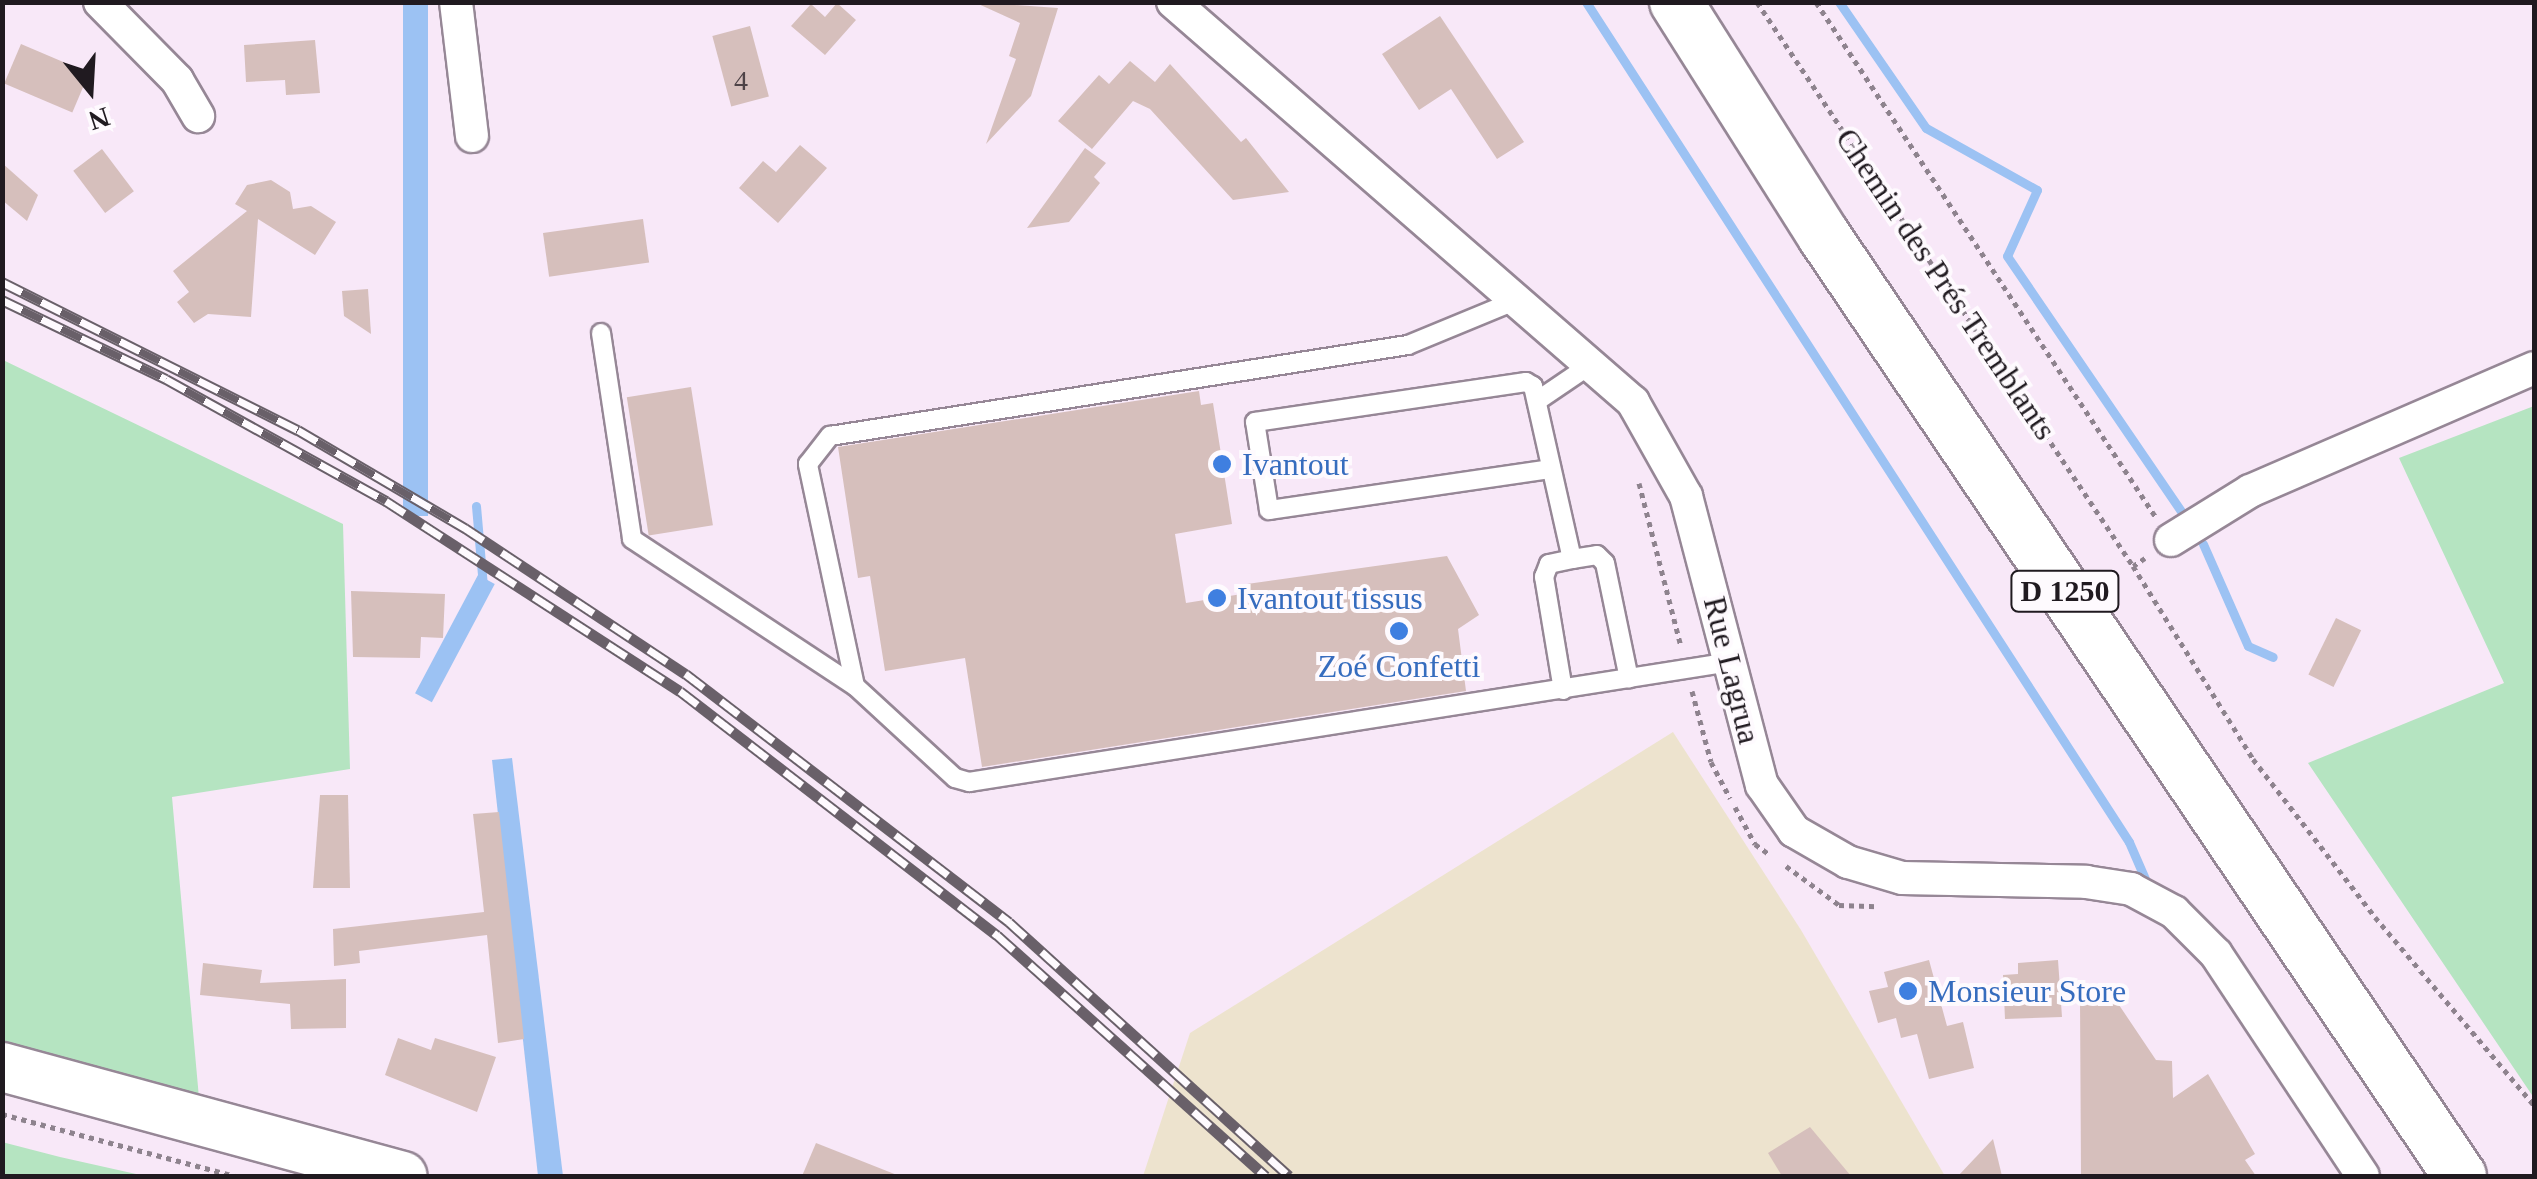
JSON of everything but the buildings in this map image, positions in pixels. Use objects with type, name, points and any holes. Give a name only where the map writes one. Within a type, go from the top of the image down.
[{"type":"main road","name":"D 1250","points":[[1676,2],[1824,236],[2460,1176]]},
{"type":"main road","points":[[2,1068],[402,1176]]},
{"type":"street","points":[[100,2],[177,80],[198,116]]},
{"type":"street","points":[[456,2],[472,136]]},
{"type":"street","name":"Rue Lagrua","points":[[1173,2],[1633,402],[1686,496],[1762,785],[1794,831],[1848,862],[1902,878],[2086,882],[2131,889],[2174,912],[2216,954],[2362,1176]]},
{"type":"street","points":[[2171,540],[2250,491],[2534,368]]},
{"type":"lane","points":[[855,686],[808,464],[830,436],[1408,345],[1516,300]]},
{"type":"lane","points":[[601,333],[632,539],[855,686],[946,774],[969,782],[1730,662]]},
{"type":"lane","points":[[1536,402],[1590,364]]},
{"type":"lane","points":[[1551,469],[1280,510],[1265,503],[1254,430],[1266,417],[1526,382],[1536,402],[1572,559]]},
{"type":"lane","points":[[1563,690],[1544,577],[1549,564],[1572,559],[1597,556],[1605,563],[1629,679]]},
{"type":"path","name":"Chemin des Prés Tremblants","points":[[1757,2],[2133,566],[2226,720],[2293,815],[2534,1104]]},
{"type":"path","points":[[1816,2],[2171,540],[2133,566]]},
{"type":"path","points":[[2,1114],[235,1176]]},
{"type":"shaded area","points":[[1673,732],[1801,930],[1945,1176],[1143,1176],[1190,1033]]},
{"type":"green space","points":[[3,360],[343,524],[350,769],[172,797],[199,1098],[3,1043]]},
{"type":"green space","points":[[2534,406],[2534,1098],[2308,763],[2504,683],[2399,458]]},
{"type":"green space","points":[[2,1142],[60,1157],[145,1176],[3,1176]]},
{"type":"water","points":[[403,3],[428,3],[428,516],[403,516]]},
{"type":"water","points":[[478,575],[495,584],[432,702],[415,693]]},
{"type":"water","points":[[512,758],[563,1176],[538,1176],[492,760]]},
{"type":"waterway","points":[[1586,2],[2129,842],[2149,888]]},
{"type":"waterway","points":[[1839,2],[1926,128],[2037,190],[2007,256],[2187,520]]},
{"type":"waterway","points":[[476,506],[483,586]]},
{"type":"waterway","points":[[2203,544],[2248,646],[2273,657]]},
{"type":"railway","points":[[2,282],[298,430],[465,528],[686,674],[1009,922],[1289,1176]]},
{"type":"railway","points":[[2,300],[166,379],[386,501],[680,691],[997,935],[1266,1176]]},
{"type":"place","name":"Ivantout","points":[[1222,464]]},
{"type":"place","name":"Ivantout tissus","points":[[1217,598]]},
{"type":"place","name":"Zoé Confetti","points":[[1399,631]]},
{"type":"place","name":"Monsieur Store","points":[[1908,991]]}]
